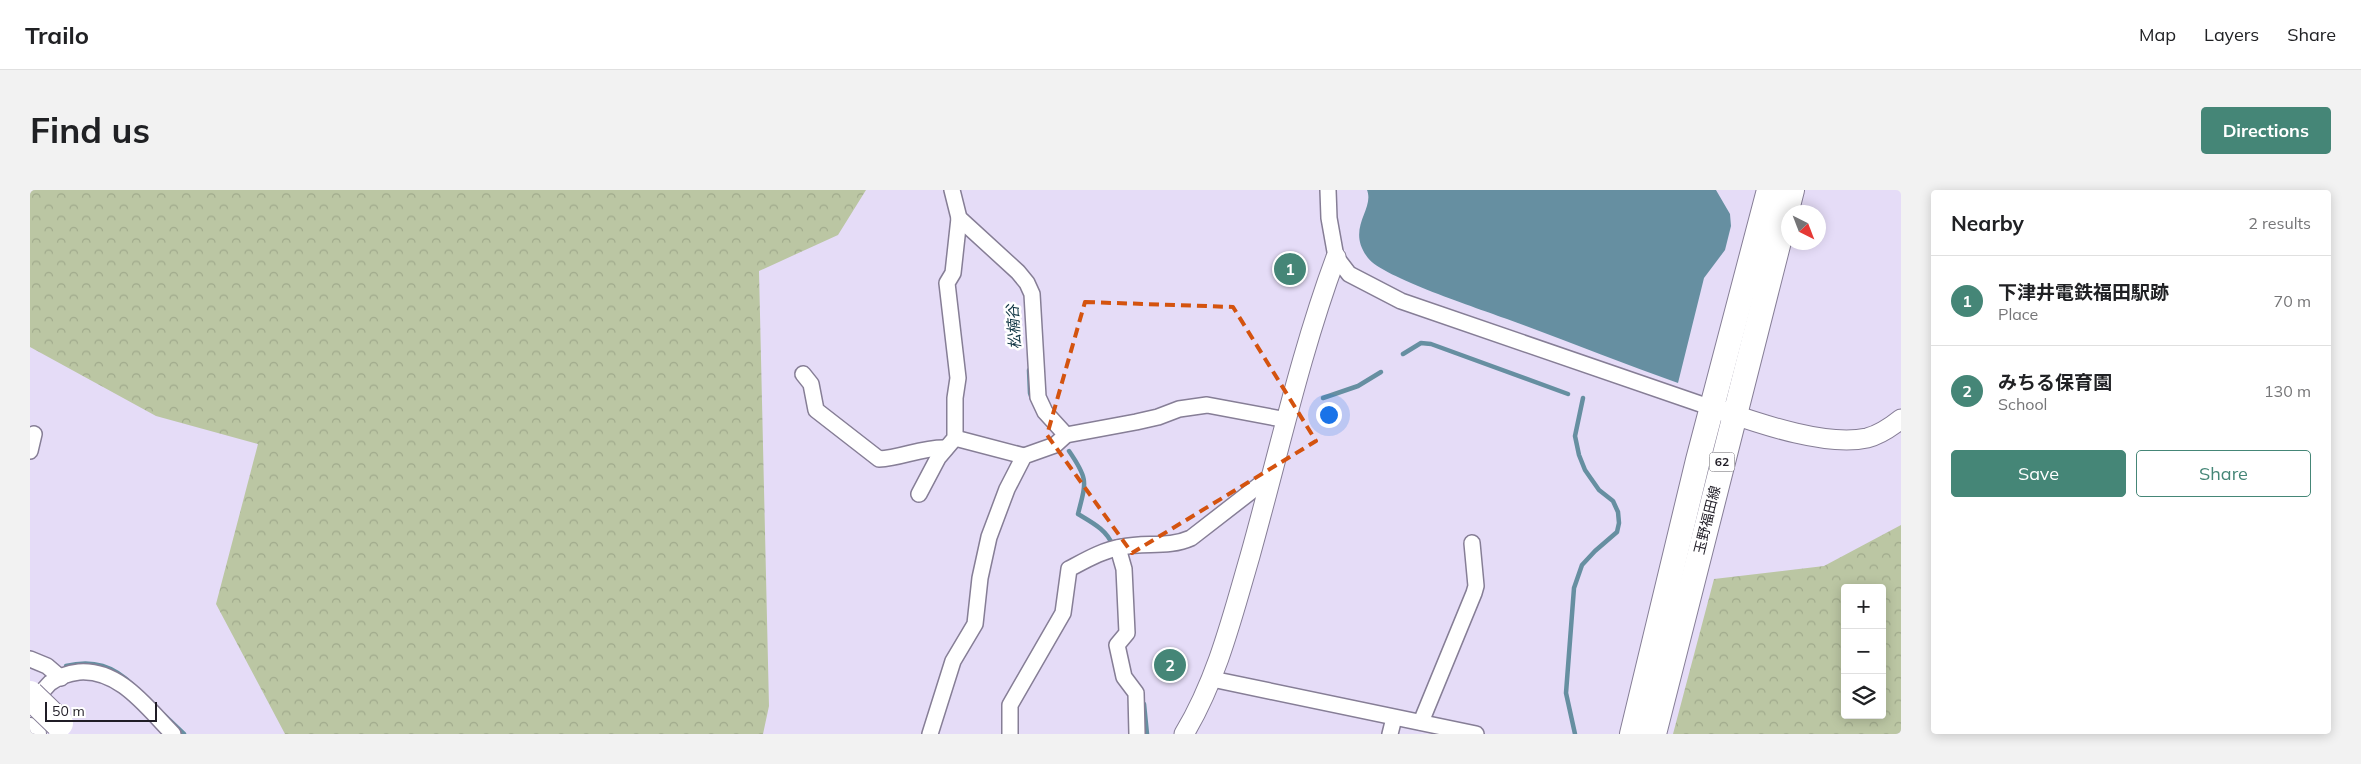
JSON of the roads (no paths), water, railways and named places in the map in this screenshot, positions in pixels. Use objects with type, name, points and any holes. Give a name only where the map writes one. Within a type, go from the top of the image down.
[{"type":"highway","points":[[30,695],[65,728]]},
{"type":"main road","name":"玉野福田線","points":[[1632,734],[1712,408],[1769,190]]},
{"type":"main road","name":"玉野福田線","points":[[1654,734],[1792,190]]},
{"type":"street","points":[[919,494],[938,458],[951,443],[958,378],[947,283],[953,272],[959,218],[952,190]]},
{"type":"street","points":[[1328,190],[1329,218],[1336,257],[1348,274],[1401,301],[1774,428],[1845,440],[1868,438],[1901,419]]},
{"type":"street","points":[[959,218],[1018,272],[1032,294],[1038,397],[1046,412],[1066,435]]},
{"type":"street","points":[[1184,734],[1212,678],[1231,623],[1312,328],[1336,257]]},
{"type":"street","points":[[804,374],[811,384],[816,410],[879,459],[951,443],[1024,456],[1055,444],[1066,435],[1158,417],[1179,409],[1207,405],[1287,420]]},
{"type":"street","points":[[30,452],[34,434]]},
{"type":"street","points":[[930,734],[953,661],[975,624],[980,578],[989,537],[1007,489],[1024,456]]},
{"type":"street","points":[[1010,734],[1010,705],[1063,613],[1069,569],[1098,554],[1118,548],[1179,544],[1190,538],[1271,476]]},
{"type":"street","points":[[1427,727],[1476,586],[1472,543]]},
{"type":"street","points":[[1118,548],[1124,569],[1127,633],[1117,645],[1124,677],[1136,693],[1137,734]]},
{"type":"street","points":[[30,659],[47,666],[60,678]]},
{"type":"street","points":[[30,706],[52,682],[70,673],[93,671],[109,676],[124,686],[173,734]]},
{"type":"street","points":[[1212,678],[1427,727],[1476,734]]},
{"type":"street","points":[[1390,734],[1394,718]]},
{"type":"water","points":[[1367,190],[1716,190],[1730,214],[1731,226],[1725,250],[1704,278],[1678,383],[1433,292],[1377,266],[1368,258],[1359,238],[1367,205]]},
{"type":"waterway","points":[[1403,354],[1421,343],[1431,344],[1568,394]]},
{"type":"waterway","name":"松楠谷","points":[[1029,370],[1032,399]]},
{"type":"waterway","points":[[1323,398],[1358,386],[1381,372]]},
{"type":"waterway","points":[[1575,734],[1566,693],[1574,588],[1582,565],[1617,532],[1619,523],[1618,512],[1613,501],[1599,490],[1585,470],[1579,455],[1575,436],[1583,398]]},
{"type":"waterway","name":"松楠谷","points":[[1069,451],[1080,469],[1084,481],[1083,495],[1078,514],[1103,531],[1113,546]]},
{"type":"waterway","points":[[66,666],[85,663],[103,666],[119,673],[134,686]]},
{"type":"waterway","name":"松楠谷","points":[[1144,704],[1147,734]]},
{"type":"waterway","points":[[163,714],[184,734]]},
{"type":"place","name":"下津井電鉄福田駅跡","points":[[1290,269]]},
{"type":"place","name":"みちる保育園","points":[[1170,665]]}]
